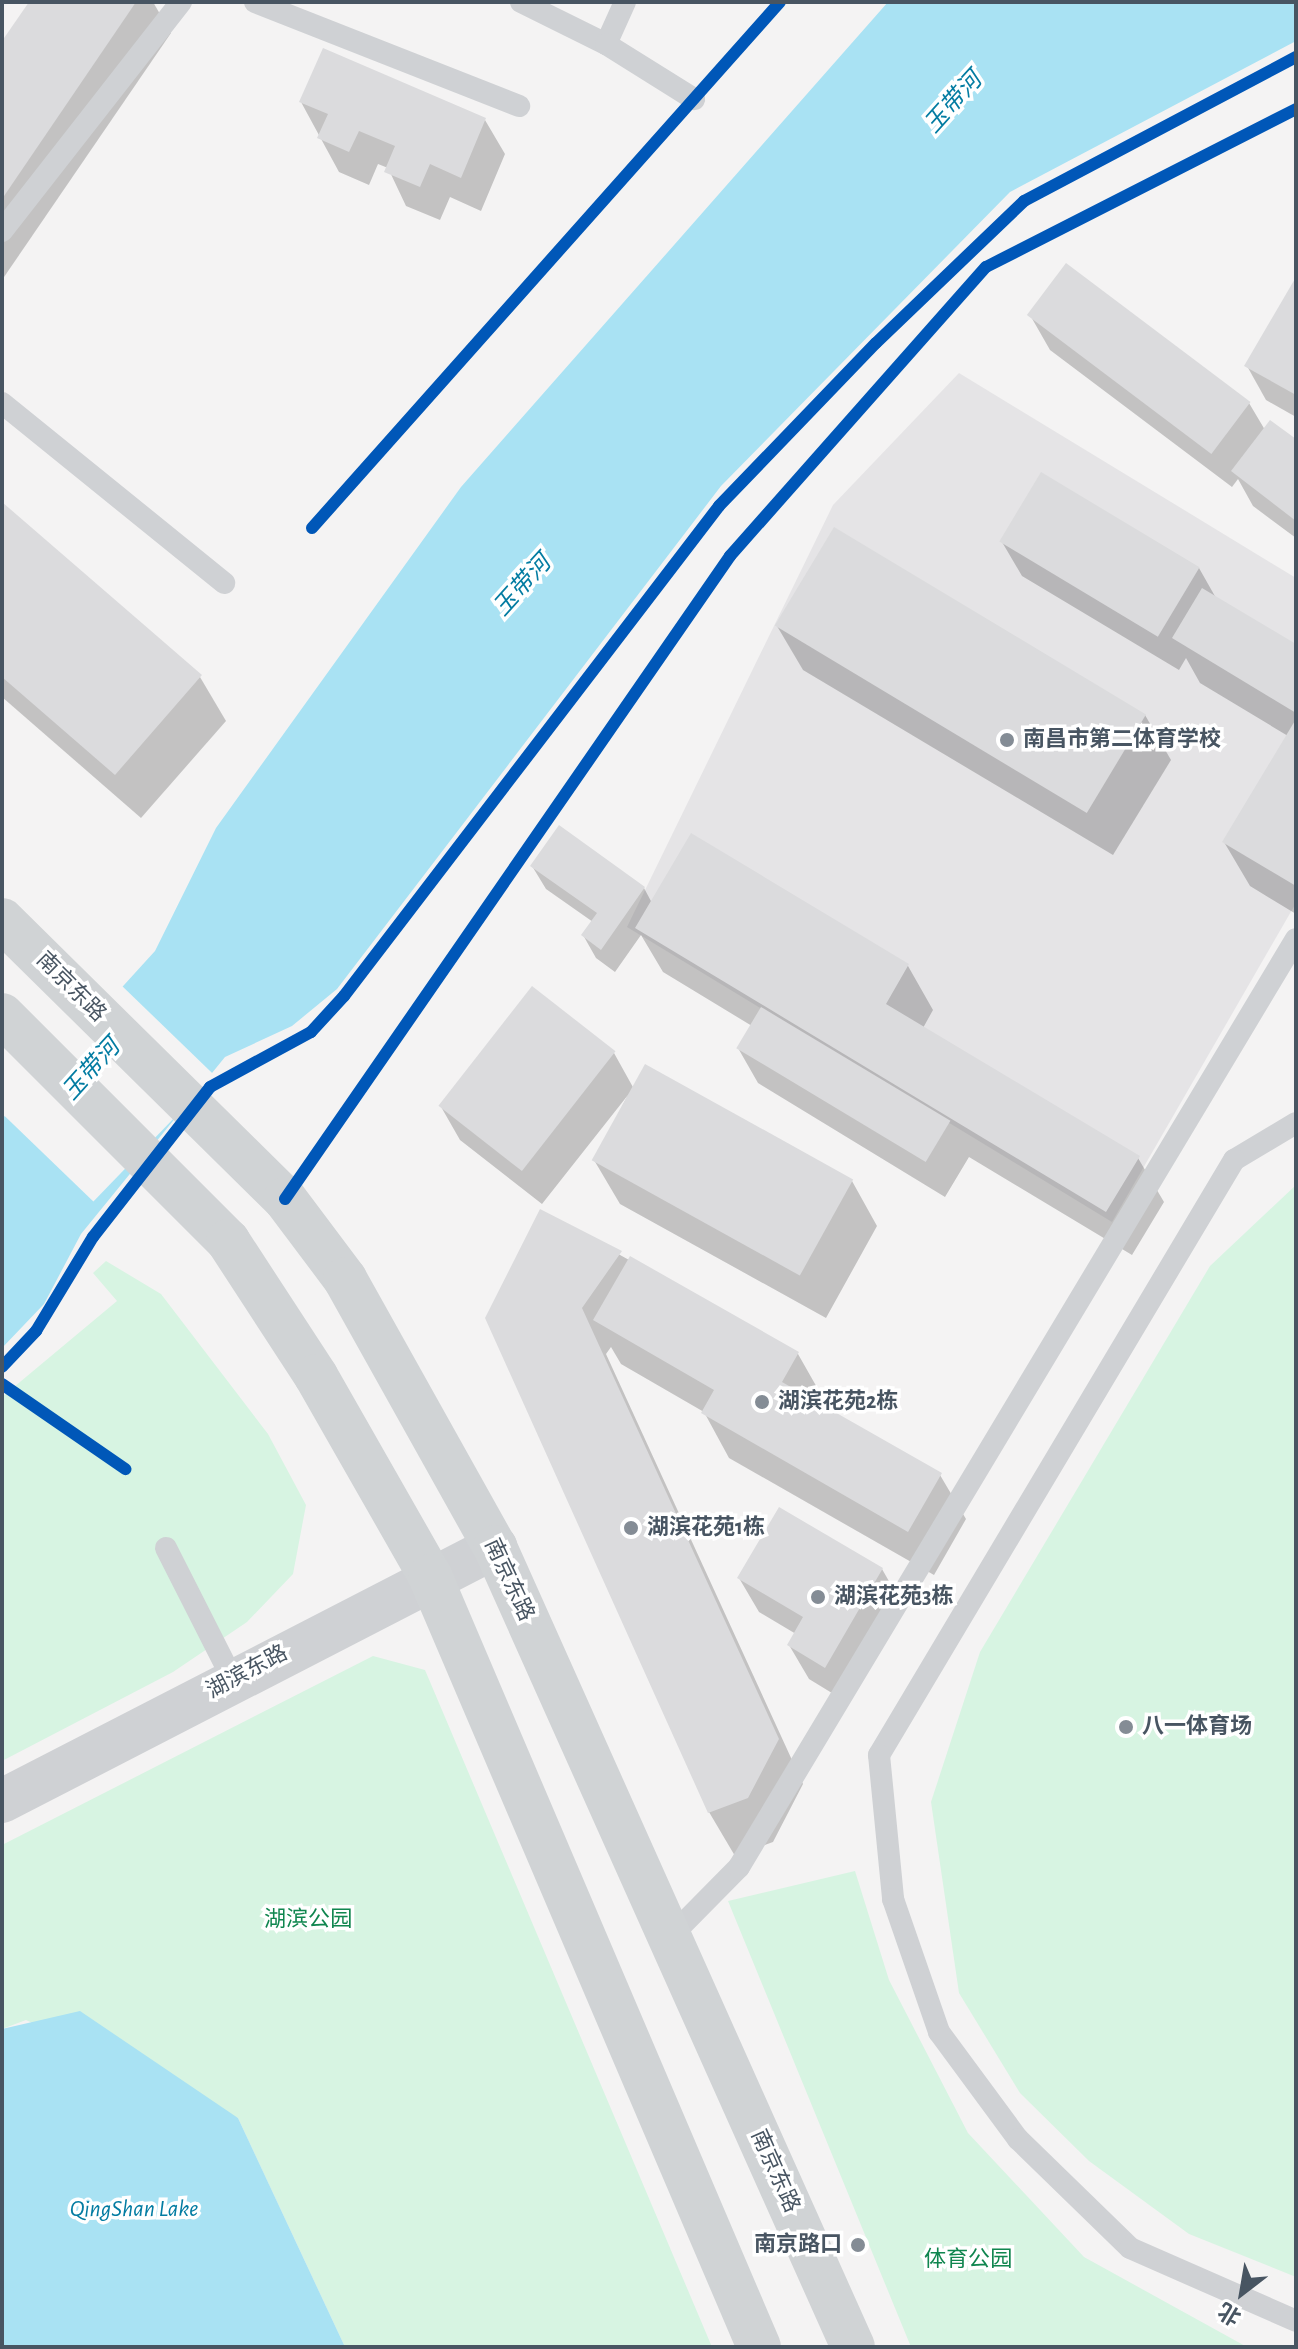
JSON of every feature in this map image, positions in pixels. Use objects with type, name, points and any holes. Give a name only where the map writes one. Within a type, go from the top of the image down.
[{"type":"main road","name":"南京东路","points":[[2,920],[285,1199],[345,1279],[495,1547],[853,2347]]},
{"type":"main road","points":[[2,1015],[228,1241],[316,1376],[430,1576],[759,2347]]},
{"type":"street","name":"湖滨东路","points":[[2,1801],[430,1576],[495,1547]]},
{"type":"lane","points":[[2,231],[181,2]]},
{"type":"lane","points":[[255,2],[519,106]]},
{"type":"lane","points":[[521,2],[606,44],[694,99]]},
{"type":"lane","points":[[606,44],[625,2]]},
{"type":"lane","points":[[2,403],[224,583]]},
{"type":"lane","points":[[670,1937],[739,1867],[1296,939]]},
{"type":"lane","points":[[1296,1123],[1234,1160],[879,1755],[893,1899],[939,2032],[1009,2127],[1130,2248],[1296,2321]]},
{"type":"lane","points":[[166,1548],[233,1680]]},
{"type":"shaded area","name":"南昌市第二体育学校","points":[[959,373],[1296,578],[1296,903],[1112,1222],[627,927],[833,505]]},
{"type":"green space","name":"八一体育场","points":[[1296,1185],[1296,2277],[1189,2234],[1089,2161],[1020,2093],[959,1993],[931,1802],[980,1652],[1210,1266]]},
{"type":"green space","points":[[106,1261],[161,1294],[268,1434],[306,1505],[293,1574],[247,1622],[173,1672],[2,1761],[2,1397],[117,1301],[93,1273]]},
{"type":"green space","name":"湖滨公园","points":[[373,1656],[425,1670],[712,2347],[345,2347],[238,2118],[26,2020],[2,2029],[2,1845]]},
{"type":"green space","name":"体育公园","points":[[855,1871],[889,1980],[968,2133],[1084,2257],[1247,2347],[911,2347],[728,1901]]},
{"type":"water","name":"玉带河","points":[[888,2],[1296,2],[1296,41],[1010,192],[721,486],[337,989],[292,1026],[225,1057],[81,1234],[44,1304],[2,1348],[2,1119],[155,951],[216,828],[461,487]]},
{"type":"water","name":"QingShan Lake","points":[[80,2011],[238,2118],[345,2347],[2,2347],[2,2029]]},
{"type":"pier","points":[[120,984],[215,1076],[93,1202],[2,1113],[2,1106]]},
{"type":"building","points":[[29,2],[136,2],[2,199],[2,41]]},
{"type":"building","points":[[323,48],[486,118],[461,178],[430,164],[420,187],[384,172],[395,146],[359,131],[349,152],[317,138],[328,114],[299,102]]},
{"type":"building","points":[[1066,263],[1250,402],[1211,454],[1027,315]]},
{"type":"building","points":[[1296,277],[1296,395],[1244,366]]},
{"type":"building","points":[[1270,420],[1296,439],[1296,521],[1231,471]]},
{"type":"building","points":[[1041,472],[1200,567],[1158,637],[999,541]]},
{"type":"building","points":[[2,502],[202,675],[115,775],[2,677]]},
{"type":"building","points":[[834,527],[1146,714],[1087,813],[775,626]]},
{"type":"building","points":[[1202,588],[1296,644],[1296,713],[1172,638]]},
{"type":"building","points":[[1296,719],[1296,886],[1222,842]]},
{"type":"building","points":[[559,825],[645,887],[601,950],[581,935],[597,913],[530,866]]},
{"type":"building","points":[[691,833],[909,964],[886,1004],[1140,1156],[1106,1212],[635,928]]},
{"type":"building","points":[[532,986],[616,1051],[522,1171],[438,1106]]},
{"type":"building","points":[[761,1007],[950,1121],[926,1162],[736,1048]]},
{"type":"building","points":[[645,1064],[853,1179],[800,1276],[592,1160]]},
{"type":"building","name":"湖滨花苑1栋","points":[[540,1209],[622,1251],[582,1308],[779,1739],[748,1798],[708,1813],[485,1318]]},
{"type":"building","name":"湖滨花苑2栋","points":[[630,1256],[799,1352],[782,1382],[942,1473],[908,1532],[701,1413],[714,1390],[593,1320]]},
{"type":"building","name":"湖滨花苑3栋","points":[[779,1507],[883,1568],[825,1668],[787,1645],[803,1617],[737,1578]]},
{"type":"cycle path","points":[[312,528],[780,2]]},
{"type":"cycle path","points":[[2,1367],[36,1331],[93,1237],[210,1087],[311,1032],[344,996],[719,506],[876,343],[1024,201],[1296,57]]},
{"type":"cycle path","points":[[285,1199],[730,556],[986,267],[1296,109]]},
{"type":"cycle path","points":[[2,1384],[125,1469]]},
{"type":"place","name":"南昌市第二体育学校","points":[[1007,740]]},
{"type":"place","name":"湖滨花苑2栋","points":[[762,1402]]},
{"type":"place","name":"湖滨花苑1栋","points":[[631,1528]]},
{"type":"place","name":"湖滨花苑3栋","points":[[818,1597]]},
{"type":"place","name":"八一体育场","points":[[1126,1727]]},
{"type":"place","name":"南京路口","points":[[858,2245]]}]
